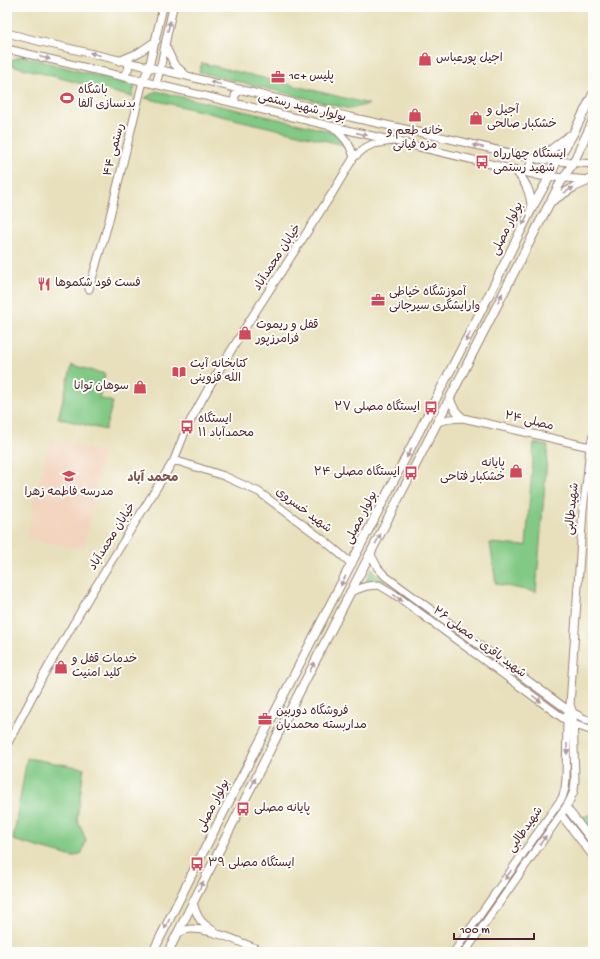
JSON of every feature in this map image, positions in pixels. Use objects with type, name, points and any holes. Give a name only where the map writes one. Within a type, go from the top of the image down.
[{"type":"main road","name":"بولوار مصلی","points":[[153,952],[486,301],[532,208],[573,134],[593,94]]},
{"type":"main road","name":"بولوار مصلی","points":[[168,952],[437,422],[550,203],[592,126]]},
{"type":"main road","points":[[539,159],[573,134]]},
{"type":"main road","points":[[516,170],[528,189],[532,208]]},
{"type":"main road","points":[[550,203],[574,187],[591,181]]},
{"type":"street","name":"رستمی ۴۴","points":[[89,289],[108,224],[143,81],[149,67],[156,41],[163,7]]},
{"type":"street","points":[[156,84],[173,7]]},
{"type":"street","name":"بولوار شهید رستمی","points":[[7,33],[350,117],[530,158],[557,162],[593,164]]},
{"type":"street","points":[[119,60],[138,53],[156,41]]},
{"type":"street","points":[[165,45],[174,64],[187,76]]},
{"type":"street","name":"بولوار شهید رستمی","points":[[7,49],[541,176],[591,181]]},
{"type":"street","points":[[122,76],[128,70],[128,62]]},
{"type":"street","points":[[236,103],[234,99],[235,95],[238,91],[242,90]]},
{"type":"street","points":[[333,127],[345,138],[351,147],[354,158],[365,148],[373,144],[392,141]]},
{"type":"street","name":"خیابان محمدآباد","points":[[7,745],[43,676],[85,603],[174,460],[188,427],[213,380],[354,158]]},
{"type":"street","points":[[525,172],[531,164],[530,158]]},
{"type":"street","points":[[450,398],[456,413],[463,418]]},
{"type":"street","name":"مصلی ۲۴","points":[[437,422],[463,418],[590,447]]},
{"type":"street","name":"شهیدطالبی","points":[[454,952],[562,798],[565,789],[583,510],[590,447],[593,436]]},
{"type":"street","name":"شهید خسروی","points":[[174,460],[224,476],[259,492],[325,541],[352,564]]},
{"type":"street","points":[[370,553],[378,568],[385,576],[570,709],[593,721]]},
{"type":"street","name":"شهید باقری - مصلی ۲۶","points":[[350,592],[367,586],[379,585],[570,722],[593,731]]},
{"type":"street","name":"شهیدطالبی","points":[[465,952],[570,802],[574,791],[575,780],[570,722]]},
{"type":"street","points":[[566,807],[593,842]]},
{"type":"street","points":[[561,815],[593,856]]},
{"type":"street","points":[[193,903],[196,914],[202,924],[218,934]]},
{"type":"street","points":[[177,934],[184,930],[192,929],[218,934],[264,952]]},
{"type":"shaded area","points":[[51,438],[103,453],[84,549],[27,539],[34,500]]},
{"type":"green space","points":[[22,56],[135,86],[132,97],[7,64],[7,62]]},
{"type":"green space","points":[[202,63],[369,104],[350,109],[199,72]]},
{"type":"green space","points":[[156,91],[334,132],[344,145],[145,98]]},
{"type":"green space","points":[[72,365],[105,374],[99,398],[113,402],[105,430],[58,418]]},
{"type":"green space","points":[[534,443],[548,446],[536,592],[496,584],[490,543],[526,546]]},
{"type":"green space","points":[[372,568],[376,575],[391,587],[376,580],[366,581]]},
{"type":"green space","points":[[27,758],[84,768],[77,819],[86,840],[82,853],[73,857],[13,840]]},
{"type":"green space","points":[[585,816],[593,816],[593,834],[583,819]]},
{"type":"place","name":"اجیل پورعباس","points":[[425,59]]},
{"type":"place","name":"پلیس +10","points":[[278,77]]},
{"type":"place","name":"باشگاه بدنسازی آلفا","points":[[67,98]]},
{"type":"place","name":"خانه طعم و مزه فیانی","points":[[415,115]]},
{"type":"place","name":"آجیل و خشکبار صالحی","points":[[476,118]]},
{"type":"place","name":"ایستگاه چهارراه شهید رستمی","points":[[482,162]]},
{"type":"place","name":"فست فود شکموها","points":[[44,284]]},
{"type":"place","name":"آموزشگاه خیاطی وارایشگری سیرجانی","points":[[378,300]]},
{"type":"place","name":"قفل و ریموت فرامرزپور","points":[[245,333]]},
{"type":"place","name":"کتابخانه آیت الله قزوینی","points":[[179,372]]},
{"type":"place","name":"سوهان توانا","points":[[140,387]]},
{"type":"place","name":"ایستگاه مصلی ۲۷","points":[[431,408]]},
{"type":"place","name":"ایستگاه محمدآباد ۱۱","points":[[187,427]]},
{"type":"place","name":"پایانه خشکبار فتاحی","points":[[516,471]]},
{"type":"place","name":"ایستگاه مصلی ۲۴","points":[[411,473]]},
{"type":"place","name":"مدرسه فاطمه زهرا","points":[[69,476]]},
{"type":"place","name":"خدمات قفل و کلید امنیت","points":[[61,667]]},
{"type":"place","name":"فروشگاه دوربین مداربسته محمدیان","points":[[265,719]]},
{"type":"place","name":"پایانه مصلی","points":[[243,809]]},
{"type":"place","name":"ایستگاه مصلی ۳۹","points":[[197,864]]},
{"type":"district","name":"محمد آباد","points":[[153,478]]}]
